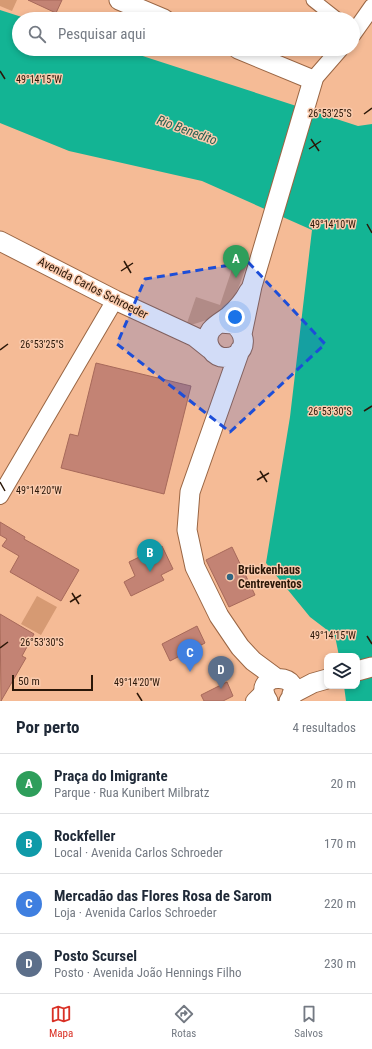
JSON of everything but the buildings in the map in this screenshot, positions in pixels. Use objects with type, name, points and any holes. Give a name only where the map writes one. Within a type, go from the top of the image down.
[{"type":"main road","points":[[119,0],[147,12]]},
{"type":"main road","points":[[255,56],[313,80],[252,286],[241,342],[190,492],[187,530],[196,568],[209,598],[230,635],[278,693],[321,681]]},
{"type":"main road","name":"Avenida Carlos Schroeder","points":[[0,241],[115,300],[187,333],[203,342],[212,351]]},
{"type":"main road","points":[[222,401],[222,376],[208,337],[217,324],[239,306],[252,286]]},
{"type":"main road","points":[[187,333],[196,333],[217,324],[233,324],[241,342],[236,354],[224,358],[212,351]]},
{"type":"main road","points":[[360,670],[372,667]]},
{"type":"street","points":[[313,0],[328,12]]},
{"type":"street","points":[[360,24],[372,7]]},
{"type":"street","points":[[313,80],[334,56]]},
{"type":"street","points":[[0,496],[115,300]]},
{"type":"highlighted area","points":[[248,262],[325,344],[230,432],[117,344],[145,279]]},
{"type":"shaded area","points":[[0,0],[17,0],[12,11],[0,6]]},
{"type":"shaded area","points":[[237,254],[249,258],[240,284],[230,303],[213,317],[186,326],[196,297],[220,305]]},
{"type":"shaded area","points":[[37,596],[57,607],[41,635],[21,624]]},
{"type":"water","name":"Rio Benedito","points":[[0,10],[12,14],[12,56],[143,56],[358,126],[372,124],[372,701],[346,701],[344,689],[360,689],[360,653],[338,653],[335,636],[310,617],[266,563],[290,417],[312,230],[202,181],[69,151],[0,123]]},
{"type":"place","name":"Praça do Imigrante","points":[[236,278]]},
{"type":"place","name":"Rockfeller","points":[[150,572]]},
{"type":"place","name":"Brückenhaus Centreventos","points":[[230,577]]},
{"type":"place","name":"Mercadão das Flores Rosa de Sarom","points":[[190,672]]},
{"type":"place","name":"Posto Scursel","points":[[221,689]]}]
